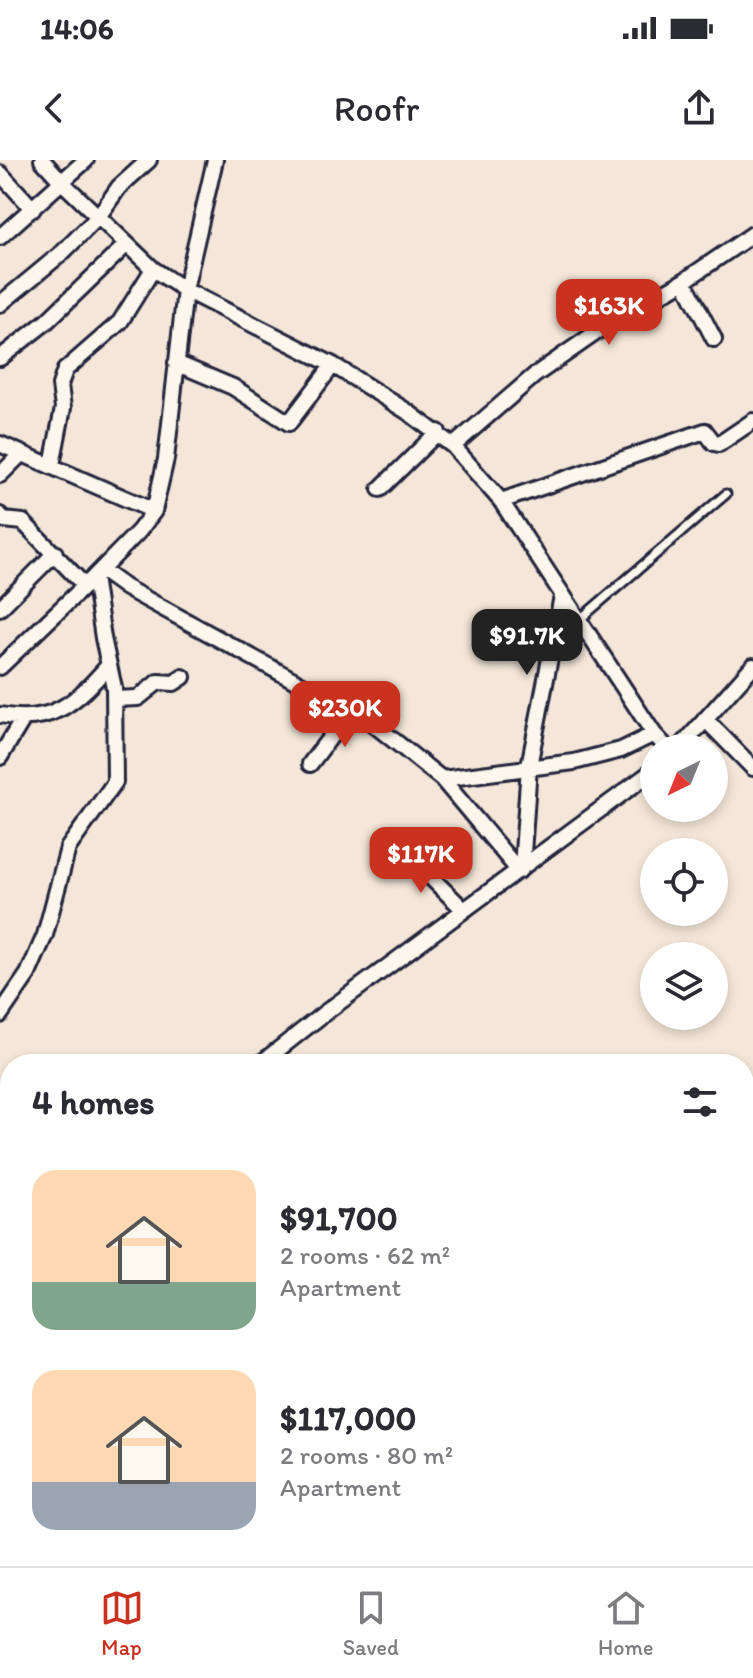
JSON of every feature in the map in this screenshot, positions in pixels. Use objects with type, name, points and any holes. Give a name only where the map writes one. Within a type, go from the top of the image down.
[{"type":"street","points":[[42,160],[153,269],[185,290],[333,365],[438,432],[453,446],[501,501],[654,734]]},
{"type":"street","points":[[0,237],[86,160]]},
{"type":"street","points":[[0,304],[63,252],[98,217],[119,187],[149,160]]},
{"type":"street","points":[[0,667],[94,577],[154,511],[166,459],[185,290],[215,160]]},
{"type":"street","points":[[0,173],[33,209]]},
{"type":"street","points":[[453,446],[535,375],[604,327],[684,281],[753,234]]},
{"type":"street","points":[[0,358],[46,322],[127,244]]},
{"type":"street","points":[[52,465],[63,408],[60,385],[65,370],[120,322],[153,269]]},
{"type":"street","points":[[684,281],[714,339]]},
{"type":"street","points":[[176,363],[233,387],[287,423],[333,365]]},
{"type":"street","points":[[501,501],[705,431],[714,443],[719,444],[753,421]]},
{"type":"street","points":[[380,489],[438,432]]},
{"type":"street","points":[[0,444],[154,511]]},
{"type":"street","points":[[0,475],[20,455]]},
{"type":"street","points":[[0,515],[4,520],[23,522],[55,553],[94,577],[126,588],[372,723],[442,779],[521,869]]},
{"type":"street","points":[[0,608],[55,553]]},
{"type":"street","points":[[0,1015],[28,974],[45,935],[68,848],[115,782],[115,699],[94,577]]},
{"type":"street","points":[[521,869],[529,766],[562,596]]},
{"type":"street","points":[[0,715],[23,719],[57,711],[74,701],[108,666]]},
{"type":"street","points":[[692,734],[753,666]]},
{"type":"street","points":[[115,699],[138,698],[158,682],[174,683],[183,677]]},
{"type":"street","points":[[310,764],[350,711]]},
{"type":"street","points":[[0,757],[23,719]]},
{"type":"street","points":[[705,719],[753,768]]},
{"type":"street","points":[[442,779],[574,762],[608,755],[640,740]]},
{"type":"street","points":[[273,1054],[640,780]]},
{"type":"street","points":[[405,852],[464,910]]},
{"type":"lane","points":[[578,621],[726,494]]}]
